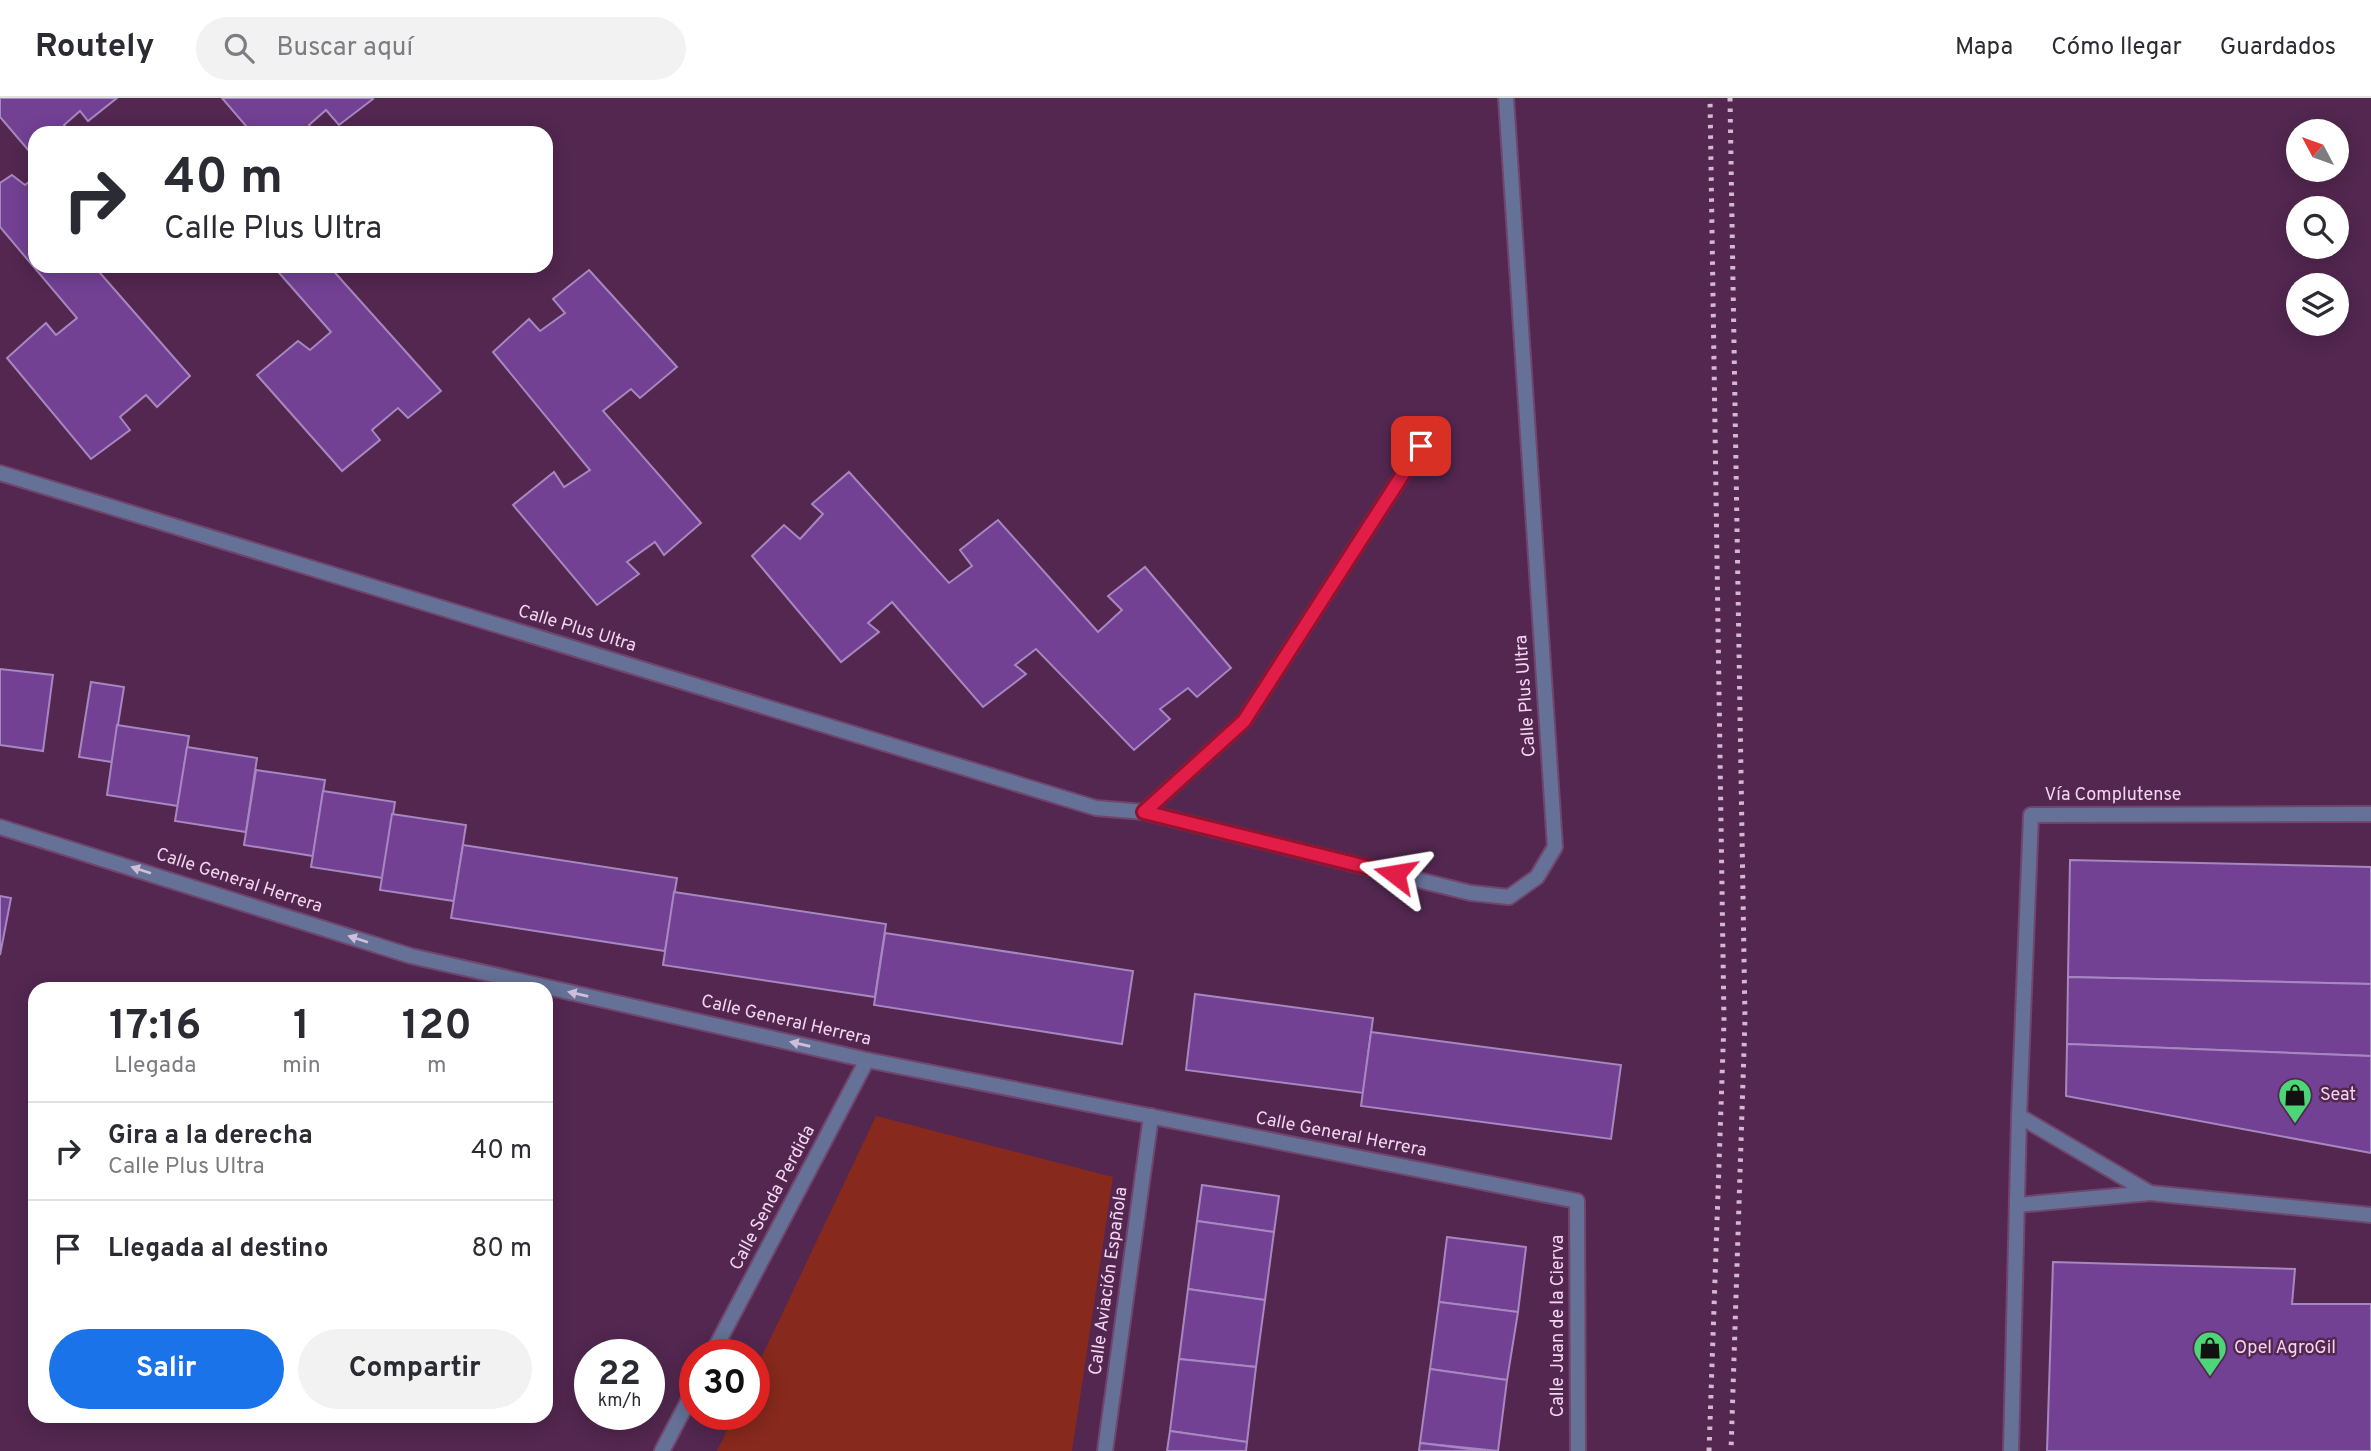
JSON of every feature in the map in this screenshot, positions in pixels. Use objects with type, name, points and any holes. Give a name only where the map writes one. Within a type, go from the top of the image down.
[{"type":"street","name":"Calle Plus Ultra","points":[[0,472],[1096,808],[1144,812],[1471,893],[1509,897],[1537,877],[1555,847],[1506,98]]},
{"type":"street","points":[[1144,812],[1244,721],[1421,446]]},
{"type":"street","name":"Vía Complutense","points":[[2011,1451],[2018,1116],[2031,815],[2371,814]]},
{"type":"street","name":"Calle General Herrera","points":[[0,827],[411,956],[525,982]]},
{"type":"street","name":"Calle General Herrera","points":[[553,988],[867,1060],[1577,1201]]},
{"type":"street","name":"Calle Senda Perdida","points":[[720,1339],[867,1060]]},
{"type":"street","name":"Calle Aviación Española","points":[[1105,1451],[1151,1116]]},
{"type":"street","points":[[2018,1116],[2150,1193]]},
{"type":"street","points":[[2017,1205],[2150,1193],[2371,1215]]},
{"type":"street","name":"Calle Juan de la Cierva","points":[[1577,1201],[1578,1451]]},
{"type":"street","points":[[662,1451],[679,1419]]},
{"type":"shaded area","points":[[876,1116],[1113,1177],[1072,1451],[717,1451],[727,1430],[770,1430],[770,1339]]},
{"type":"building","points":[[0,98],[117,98],[88,121],[80,111],[65,126],[28,126],[28,150],[0,117]]},
{"type":"building","points":[[222,98],[373,99],[339,125],[326,110],[310,126],[246,126]]},
{"type":"building","points":[[12,175],[25,185],[28,183],[28,260],[0,227],[0,183]]},
{"type":"building","points":[[589,270],[677,367],[640,398],[631,389],[603,411],[701,523],[664,555],[655,542],[627,562],[639,574],[597,605],[513,505],[554,472],[564,487],[590,470],[493,352],[529,319],[540,331],[565,313],[553,299]]},
{"type":"building","points":[[39,273],[100,273],[190,376],[157,407],[146,395],[120,417],[130,430],[91,459],[7,358],[46,323],[56,335],[77,318]]},
{"type":"building","points":[[279,273],[335,273],[441,391],[408,418],[398,408],[372,430],[380,440],[342,471],[257,375],[298,341],[310,350],[331,332]]},
{"type":"building","points":[[849,472],[949,583],[972,566],[960,550],[998,520],[1098,632],[1122,610],[1108,596],[1145,567],[1231,668],[1197,697],[1188,688],[1160,709],[1170,719],[1134,750],[1036,649],[1015,665],[1026,674],[983,707],[892,602],[868,623],[879,632],[841,662],[752,556],[784,525],[800,539],[823,514],[812,504]]},
{"type":"building","points":[[0,669],[53,675],[43,751],[0,745]]},
{"type":"building","points":[[91,682],[124,687],[112,762],[79,757]]},
{"type":"building","points":[[117,725],[189,736],[178,806],[107,795]]},
{"type":"building","points":[[187,747],[257,758],[246,832],[175,821]]},
{"type":"building","points":[[256,770],[325,780],[313,856],[244,845]]},
{"type":"building","points":[[323,791],[395,802],[383,878],[311,867]]},
{"type":"building","points":[[392,814],[466,825],[454,901],[380,890]]},
{"type":"building","points":[[463,845],[677,878],[665,951],[451,918]]},
{"type":"building","points":[[2070,860],[2371,867],[2371,984],[2068,977]]},
{"type":"building","points":[[674,892],[886,924],[875,997],[663,965]]},
{"type":"building","points":[[0,896],[11,898],[0,955]]},
{"type":"building","points":[[885,933],[1133,971],[1122,1044],[874,1005]]},
{"type":"building","points":[[2068,977],[2371,984],[2371,1056],[2067,1044]]},
{"type":"building","points":[[1195,994],[1373,1018],[1363,1093],[1186,1070]]},
{"type":"building","points":[[1371,1032],[1621,1065],[1611,1139],[1361,1106]]},
{"type":"building","name":"Seat","points":[[2067,1044],[2371,1056],[2371,1153],[2066,1096]]},
{"type":"building","points":[[1202,1185],[1279,1196],[1274,1232],[1197,1221]]},
{"type":"building","points":[[1197,1221],[1274,1232],[1265,1300],[1188,1289]]},
{"type":"building","points":[[1447,1237],[1526,1247],[1518,1312],[1439,1302]]},
{"type":"building","name":"Opel AgroGil","points":[[2053,1262],[2295,1269],[2292,1304],[2371,1304],[2371,1451],[2047,1451]]},
{"type":"building","points":[[1188,1289],[1265,1300],[1256,1367],[1179,1359]]},
{"type":"building","points":[[1439,1302],[1518,1312],[1507,1380],[1430,1369]]},
{"type":"building","points":[[1179,1359],[1256,1367],[1247,1442],[1170,1431]]},
{"type":"building","points":[[1430,1369],[1507,1380],[1498,1451],[1420,1443]]},
{"type":"building","points":[[1170,1431],[1247,1442],[1246,1451],[1167,1451]]},
{"type":"building","points":[[1420,1443],[1486,1451],[1419,1451]]},
{"type":"railway","points":[[1709,1451],[1724,1021],[1710,98]]},
{"type":"railway","points":[[1730,98],[1745,1019],[1731,1451]]},
{"type":"place","name":"Seat","points":[[2295,1125]]},
{"type":"place","name":"Opel AgroGil","points":[[2210,1378]]},
{"type":"route","points":[[1395,874],[1144,812],[1244,721],[1421,446]]}]
